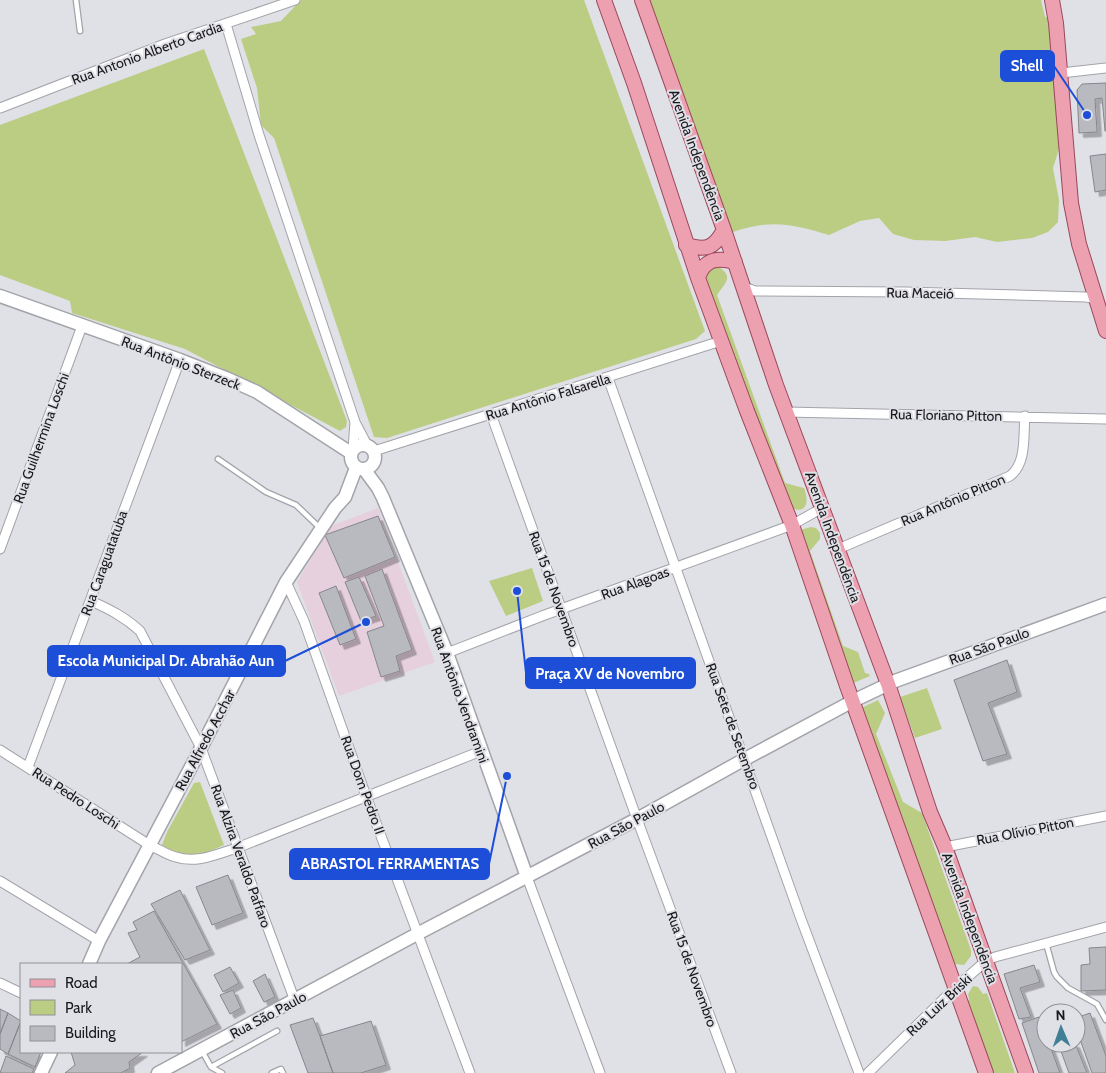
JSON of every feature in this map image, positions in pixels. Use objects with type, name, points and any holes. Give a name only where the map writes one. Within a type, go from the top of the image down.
[{"type":"main road","points":[[604,0],[634,83],[686,245],[721,342],[792,525],[986,1073]]},
{"type":"main road","name":"Avenida Independência","points":[[642,0],[744,287],[786,412],[888,684],[930,812],[1026,1073]]},
{"type":"main road","points":[[1052,0],[1061,73],[1071,203],[1079,244],[1106,331]]},
{"type":"main road","points":[[686,245],[709,248],[719,240],[724,230]]},
{"type":"main road","points":[[698,278],[701,268],[710,261],[727,260],[735,262]]},
{"type":"street","name":"Rua Antonio Alberto Cardia","points":[[0,108],[165,44],[295,0]]},
{"type":"street","points":[[226,24],[258,135],[355,422],[372,452],[372,465],[360,468],[351,463],[355,422]]},
{"type":"street","points":[[1061,73],[1106,68]]},
{"type":"street","name":"Rua Maceió","points":[[744,287],[755,291],[905,292],[1086,297],[1097,299]]},
{"type":"street","name":"Rua Antônio Sterzeck","points":[[0,296],[226,378],[256,392],[352,451]]},
{"type":"street","name":"Rua Guilhermina Loschi","points":[[0,549],[82,326]]},
{"type":"street","name":"Rua Antônio Falsarella","points":[[372,452],[721,342]]},
{"type":"street","name":"Rua Caraguatatuba","points":[[28,767],[180,360]]},
{"type":"street","name":"Rua Sete de Setembro","points":[[608,378],[801,919],[859,1073]]},
{"type":"street","name":"Rua Floriano Pitton","points":[[786,412],[1106,419]]},
{"type":"street","name":"Rua 15 de Novembro","points":[[491,414],[731,1073]]},
{"type":"street","name":"Rua Antônio Pitton","points":[[838,549],[1010,476],[1017,471],[1021,463],[1025,416]]},
{"type":"street","points":[[352,451],[362,444],[372,452]]},
{"type":"street","name":"Rua Antônio Vendramini","points":[[372,452],[378,488],[446,653],[600,1073]]},
{"type":"street","name":"Rua Antônio Vendramini","points":[[360,468],[378,488]]},
{"type":"street","name":"Rua Alfredo Acchar","points":[[89,963],[99,941],[151,846],[286,582],[335,508],[345,497],[360,468]]},
{"type":"street","name":"Rua Alagoas","points":[[446,653],[792,525],[822,508]]},
{"type":"street","name":"Rua Dom Pedro II","points":[[286,582],[304,621],[366,796],[470,1073]]},
{"type":"street","name":"Rua Alzira Veraldo Paffaro","points":[[90,601],[116,612],[140,631],[201,748],[295,1001]]},
{"type":"street","name":"Rua São Paulo","points":[[158,1073],[637,819],[853,701],[888,684],[1106,604]]},
{"type":"street","name":"Rua Pedro Loschi","points":[[0,750],[151,846],[176,857],[191,860],[237,848],[481,751]]},
{"type":"street","name":"Rua Olívio Pitton","points":[[944,847],[1106,816]]},
{"type":"street","points":[[1,885],[99,941]]},
{"type":"street","name":"Rua Luiz Briski","points":[[868,1073],[956,986],[994,957],[1106,927]]},
{"type":"street","points":[[0,983],[20,993]]},
{"type":"street","points":[[41,1073],[50,1053]]},
{"type":"lane","points":[[76,0],[80,30]]},
{"type":"lane","points":[[218,460],[266,492],[296,505],[321,529]]},
{"type":"lane","points":[[1046,943],[1057,977],[1068,988],[1097,1004],[1106,1020]]},
{"type":"lane","points":[[211,1067],[277,1031]]},
{"type":"lane","points":[[201,1050],[211,1067],[222,1073]]},
{"type":"lane","points":[[272,1073],[281,1069],[283,1073]]},
{"type":"shaded area","points":[[378,508],[435,662],[339,696],[297,582],[331,526]]},
{"type":"green space","points":[[301,0],[584,0],[705,331],[696,339],[387,438],[374,437],[274,138],[261,125],[257,88],[241,39],[256,34],[251,27],[281,21]]},
{"type":"green space","points":[[649,0],[1041,0],[1045,17],[1051,19],[1061,129],[1059,149],[1053,168],[1059,200],[1058,222],[1048,232],[1032,238],[997,242],[975,237],[945,241],[914,240],[893,234],[879,218],[860,221],[829,235],[781,224],[759,225],[733,232],[726,226],[691,114]]},
{"type":"green space","points":[[204,49],[347,421],[346,427],[340,431],[185,349],[72,313],[70,301],[0,275],[0,125]]},
{"type":"green space","points":[[717,266],[726,273],[727,280],[717,295],[785,483],[804,488],[806,506],[800,510],[789,507],[704,275],[706,271]]},
{"type":"green space","points":[[811,527],[816,528],[820,533],[820,539],[810,551],[843,646],[858,652],[865,673],[870,676],[851,684],[800,530]]},
{"type":"green space","points":[[532,568],[543,601],[506,616],[489,581]]},
{"type":"green space","points":[[927,688],[942,729],[915,738],[900,697]]},
{"type":"green space","points":[[878,700],[885,713],[876,734],[903,802],[922,813],[971,950],[971,956],[964,965],[952,962],[859,709]]},
{"type":"green space","points":[[200,782],[224,845],[200,854],[178,853],[162,845],[167,832],[194,783]]},
{"type":"green space","points":[[973,986],[978,987],[983,994],[987,993],[1015,1073],[990,1073],[965,1002],[969,1000],[968,994]]},
{"type":"building","points":[[1106,83],[1106,131],[1102,98],[1095,99],[1097,132],[1079,133],[1077,90],[1082,84]]},
{"type":"building","points":[[1106,154],[1106,190],[1095,192],[1090,156]]},
{"type":"building","points":[[378,516],[395,557],[344,578],[325,535]]},
{"type":"building","points":[[382,569],[412,650],[396,656],[400,671],[381,677],[367,632],[384,626],[365,576]]},
{"type":"building","points":[[359,577],[376,616],[361,621],[345,582]]},
{"type":"building","points":[[336,586],[356,639],[340,645],[319,593]]},
{"type":"building","points":[[1007,660],[1017,692],[988,703],[1007,754],[983,761],[954,680]]},
{"type":"building","points":[[228,875],[243,913],[212,925],[196,887]]},
{"type":"building","points":[[180,890],[210,950],[185,960],[151,904]]},
{"type":"building","points":[[154,911],[217,1024],[182,1042],[182,963],[129,963],[140,957],[128,933],[137,930],[133,922]]},
{"type":"building","points":[[1106,947],[1106,990],[1081,991],[1081,965],[1090,964],[1089,948]]},
{"type":"building","points":[[1034,965],[1040,982],[1020,988],[1031,1017],[1019,1019],[1004,974]]},
{"type":"building","points":[[230,967],[239,983],[223,992],[214,975]]},
{"type":"building","points":[[265,974],[275,997],[264,1002],[253,981]]},
{"type":"building","points":[[233,990],[241,1008],[230,1014],[220,995]]},
{"type":"building","points":[[0,1009],[8,1013],[0,1034]]},
{"type":"building","points":[[8,1013],[20,1020],[8,1054],[0,1049],[0,1034]]},
{"type":"building","points":[[1090,1013],[1106,1056],[1106,1073],[1092,1073],[1085,1053],[1086,1014]]},
{"type":"building","points":[[313,1018],[333,1073],[308,1073],[290,1025]]},
{"type":"building","points":[[1036,1018],[1036,1053],[1053,1053],[1060,1073],[1039,1073],[1022,1023]]},
{"type":"building","points":[[371,1021],[386,1065],[361,1073],[333,1073],[320,1036]]},
{"type":"building","points":[[20,1024],[20,1053],[41,1053],[35,1067],[8,1054]]},
{"type":"building","points":[[71,1053],[142,1053],[129,1062],[130,1068],[121,1073],[65,1073],[75,1065]]},
{"type":"building","points":[[1062,1053],[1079,1053],[1087,1073],[1069,1073]]},
{"type":"building","points":[[6,1056],[34,1069],[32,1073],[0,1073]]},
{"type":"place","name":"Shell","points":[[1087,115]]},
{"type":"place","name":"Praça XV de Novembro","points":[[517,591]]},
{"type":"place","name":"Escola Municipal Dr. Abrahão Aun","points":[[366,622]]},
{"type":"place","name":"ABRASTOL FERRAMENTAS","points":[[507,776]]}]
